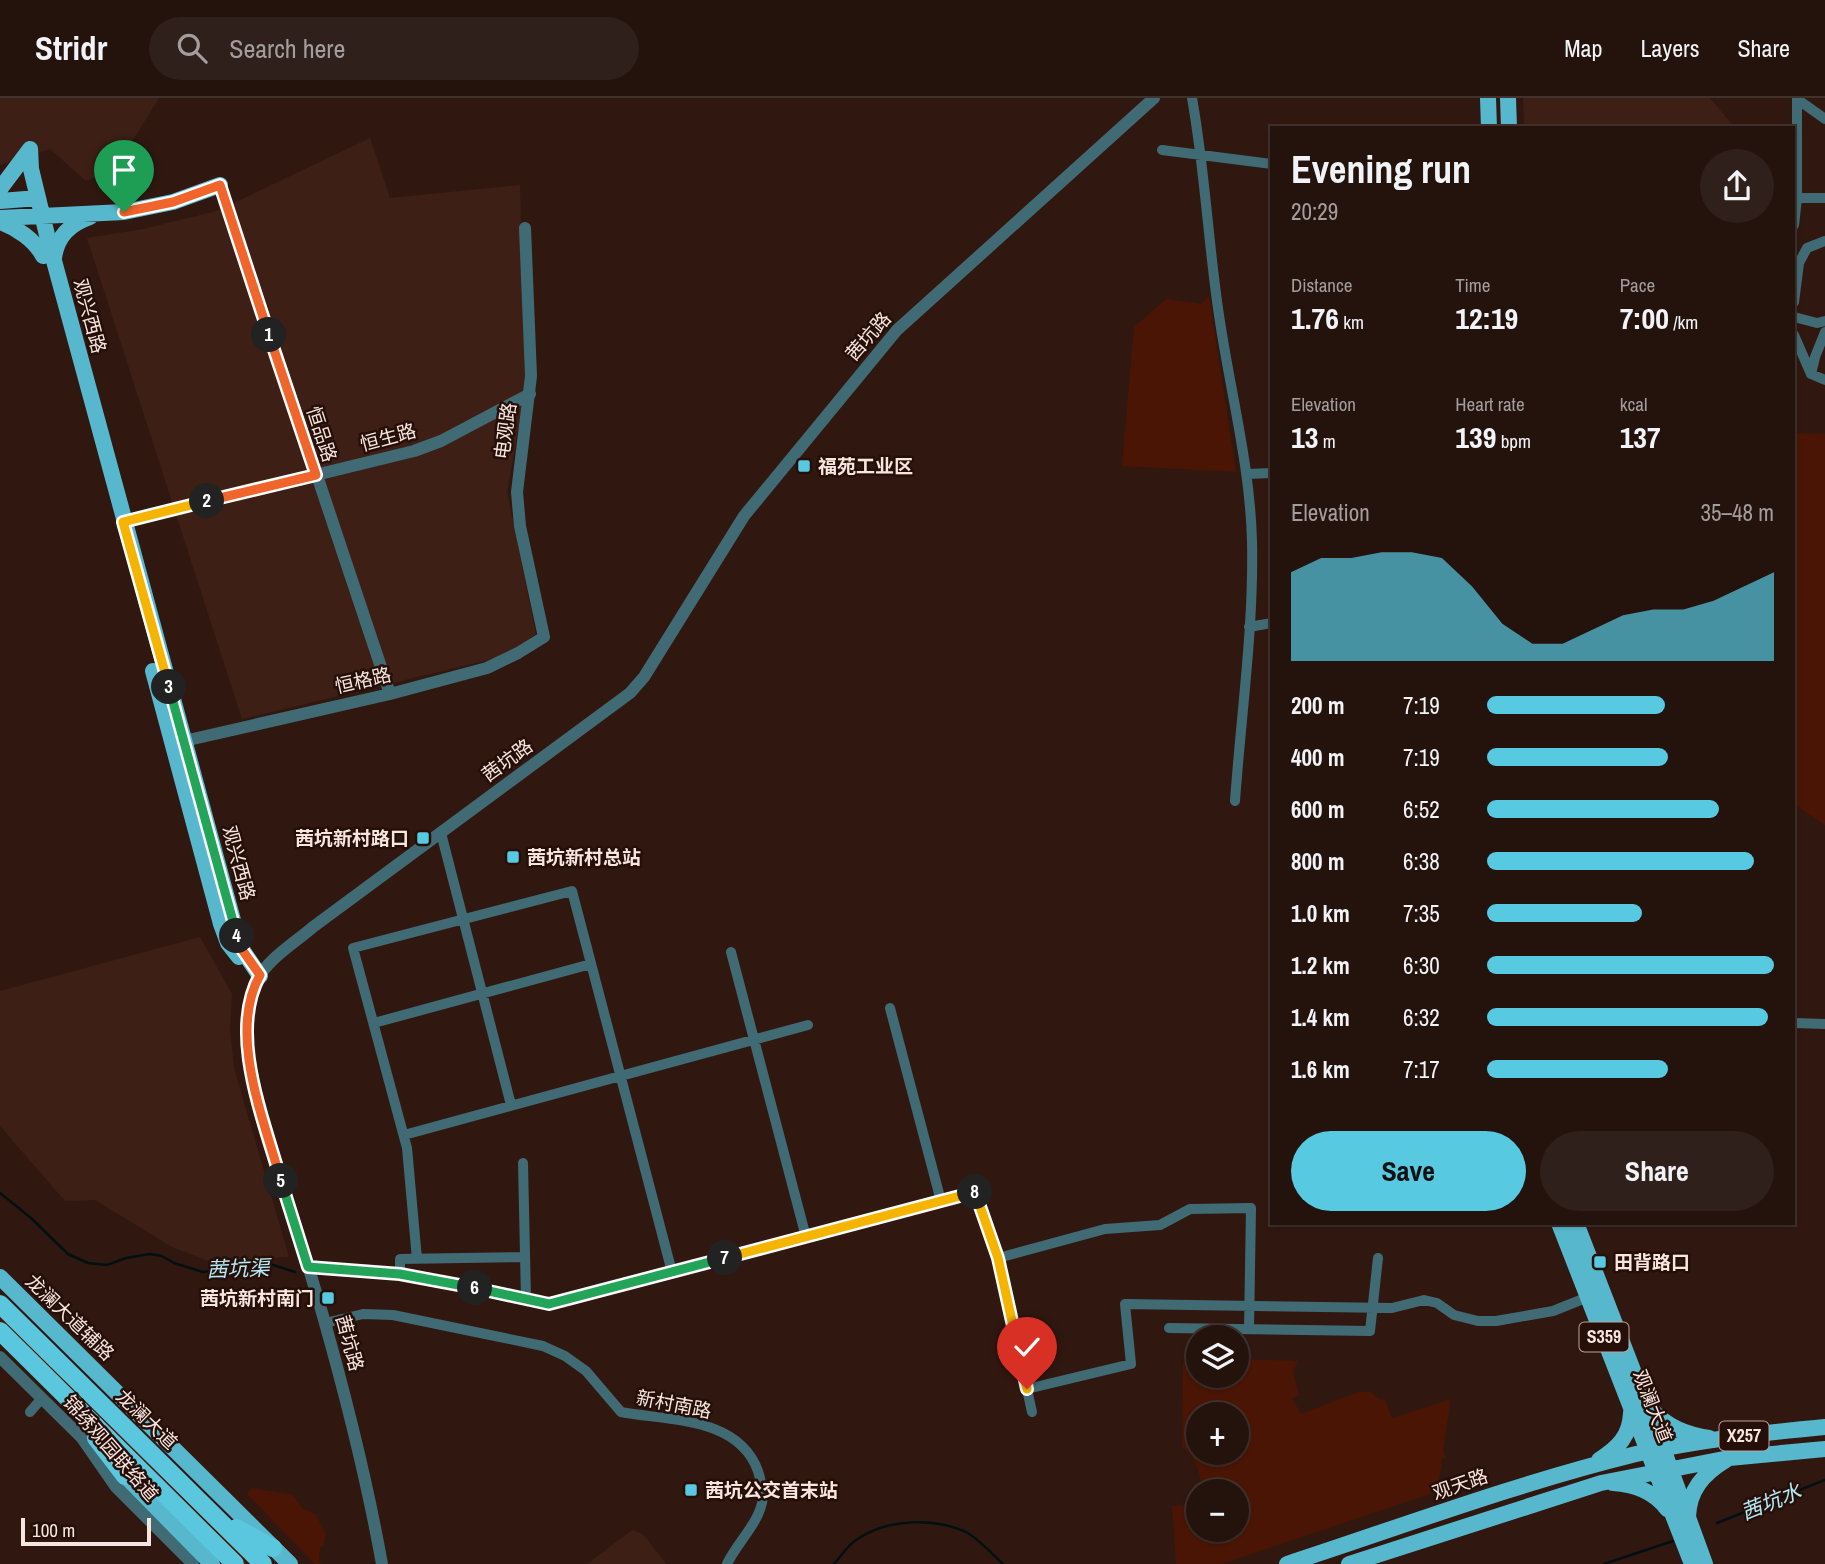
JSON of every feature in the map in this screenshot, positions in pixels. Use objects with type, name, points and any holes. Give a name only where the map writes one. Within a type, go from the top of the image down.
[{"type":"highway","name":"龙澜大道","points":[[0,1304],[263,1564]]},
{"type":"highway","points":[[0,1331],[235,1564]]},
{"type":"highway","points":[[70,1400],[125,1476]]},
{"type":"highway","points":[[220,1520],[273,1548]]},
{"type":"main road","points":[[1488,98],[1489,126]]},
{"type":"main road","points":[[1508,98],[1509,126]]},
{"type":"main road","name":"观兴西路","points":[[0,189],[19,161],[33,198],[220,924],[233,950],[260,975]]},
{"type":"main road","points":[[0,220],[29,239],[49,260],[64,232],[80,220],[156,206],[220,185]]},
{"type":"main road","points":[[0,201],[33,198]]},
{"type":"main road","points":[[0,220],[37,215],[104,214]]},
{"type":"main road","name":"观兴西路","points":[[49,260],[239,940],[260,975]]},
{"type":"main road","name":"观澜大道","points":[[1560,1225],[1588,1297],[1637,1402]]},
{"type":"main road","name":"观澜大道","points":[[1577,1225],[1637,1402],[1681,1518],[1692,1564]]},
{"type":"main road","name":"龙澜大道辅路","points":[[0,1277],[290,1564]]},
{"type":"main road","points":[[1581,1469],[1603,1458],[1625,1438],[1637,1402],[1681,1432],[1718,1439]]},
{"type":"main road","name":"X257","points":[[1656,1451],[1718,1439],[1825,1427]]},
{"type":"main road","name":"X257","points":[[1663,1469],[1729,1458],[1825,1449]]},
{"type":"main road","name":"观天路","points":[[1287,1564],[1516,1488],[1656,1451]]},
{"type":"main road","points":[[1601,1483],[1618,1483],[1646,1492],[1681,1518],[1688,1507],[1693,1490],[1705,1476],[1729,1458]]},
{"type":"main road","points":[[1349,1564],[1601,1483],[1663,1469]]},
{"type":"main road","points":[[125,1476],[212,1564]]},
{"type":"main road","points":[[1516,1488],[1522,1508]]},
{"type":"main road","name":"观澜大道","points":[[1681,1518],[1705,1564]]},
{"type":"street","name":"茜坑路","points":[[382,1564],[325,1323],[281,1181],[250,1062],[247,1017],[251,995],[260,975],[272,961],[313,927],[630,693],[644,677],[744,516],[897,330],[1154,98]]},
{"type":"street","points":[[1192,98],[1202,155],[1219,315],[1247,474],[1252,541],[1235,801]]},
{"type":"street","points":[[1797,99],[1825,118]]},
{"type":"street","points":[[1795,216],[1797,99]]},
{"type":"street","points":[[1162,150],[1270,164]]},
{"type":"street","name":"恒品路","points":[[220,185],[390,694]]},
{"type":"street","points":[[1797,198],[1825,198]]},
{"type":"street","name":"电观路","points":[[525,228],[530,394],[517,492],[520,526],[544,637]]},
{"type":"street","points":[[1795,294],[1799,263],[1807,248],[1825,241]]},
{"type":"street","points":[[1795,317],[1817,323],[1825,321]]},
{"type":"street","points":[[1811,374],[1825,332]]},
{"type":"street","points":[[1795,337],[1811,374],[1825,380]]},
{"type":"street","name":"恒生路","points":[[123,522],[428,446],[530,394]]},
{"type":"street","points":[[1247,474],[1270,473]]},
{"type":"street","points":[[1248,627],[1270,623]]},
{"type":"street","name":"恒格路","points":[[184,741],[390,694],[486,668],[544,637]]},
{"type":"street","points":[[441,833],[512,1105]]},
{"type":"street","points":[[417,1259],[407,1148],[353,948],[572,891],[672,1272]]},
{"type":"street","points":[[731,952],[806,1237]]},
{"type":"street","points":[[374,1023],[591,964]]},
{"type":"street","points":[[890,1008],[941,1201]]},
{"type":"street","points":[[1795,1023],[1825,1024]]},
{"type":"street","points":[[404,1135],[807,1025]]},
{"type":"street","points":[[523,1163],[526,1299]]},
{"type":"street","points":[[308,1267],[418,1276],[549,1304],[977,1192],[998,1258],[1031,1412]]},
{"type":"street","points":[[998,1258],[1105,1229],[1160,1225],[1190,1209],[1251,1208],[1249,1329],[1370,1331],[1378,1258]]},
{"type":"street","points":[[400,1274],[400,1259],[525,1257]]},
{"type":"street","points":[[1027,1389],[1131,1364],[1125,1304],[1391,1308],[1424,1300],[1437,1303],[1454,1315],[1478,1321],[1496,1321],[1553,1311],[1588,1297]]},
{"type":"street","name":"新村南路","points":[[325,1323],[363,1314],[393,1315],[530,1342],[565,1356],[586,1371],[621,1412],[699,1424],[724,1433],[750,1455],[759,1473],[762,1492],[762,1502],[754,1520],[727,1564]]},
{"type":"street","points":[[1169,1328],[1186,1328]]},
{"type":"street","name":"锦绣观园联络道","points":[[0,1357],[82,1438],[122,1494],[193,1564]]},
{"type":"street","points":[[30,1412],[43,1398]]},
{"type":"shaded area","points":[[0,98],[159,98],[115,169],[86,181],[50,149],[0,165]]},
{"type":"shaded area","points":[[1523,98],[1710,98],[1733,126],[1524,126]]},
{"type":"shaded area","points":[[370,138],[390,198],[520,185],[525,392],[507,492],[536,634],[505,656],[242,719],[87,238],[143,229],[217,211]]},
{"type":"shaded area","points":[[1209,296],[1236,472],[1122,466],[1134,327],[1166,299],[1201,304]]},
{"type":"shaded area","points":[[1795,433],[1825,434],[1825,825],[1795,805]]},
{"type":"shaded area","points":[[200,937],[232,994],[230,1028],[234,1068],[289,1257],[209,1261],[174,1248],[95,1200],[65,1201],[0,1126],[0,991]]},
{"type":"shaded area","points":[[0,1314],[252,1564],[245,1564],[0,1321]]},
{"type":"shaded area","points":[[1186,1358],[1186,1388],[1249,1388],[1249,1359],[1298,1361],[1293,1372],[1299,1395],[1292,1398],[1301,1414],[1359,1392],[1371,1392],[1379,1399],[1385,1400],[1392,1418],[1451,1399],[1443,1450],[1446,1458],[1442,1460],[1439,1481],[1435,1481],[1430,1494],[1222,1564],[1176,1564],[1172,1506],[1186,1505],[1186,1542],[1249,1542],[1249,1479],[1201,1479],[1196,1465],[1249,1465],[1249,1402],[1186,1402],[1186,1451],[1182,1447],[1183,1364]]},
{"type":"shaded area","points":[[251,1488],[293,1495],[303,1509],[315,1514],[326,1533],[324,1545],[320,1548],[321,1564],[315,1564],[247,1494]]},
{"type":"shaded area","points":[[632,1530],[643,1534],[666,1564],[587,1564]]},
{"type":"waterway","name":"茜坑渠","points":[[0,1193],[68,1254],[88,1263],[107,1265],[150,1254],[203,1272],[267,1263],[295,1272]]},
{"type":"waterway","name":"茜坑水","points":[[1717,1523],[1825,1480]]},
{"type":"waterway","name":"茜坑水","points":[[834,1564],[850,1545],[868,1533],[910,1522],[939,1524],[966,1532],[1003,1564]]},
{"type":"waterway","name":"茜坑水","points":[[1604,1564],[1673,1541]]},
{"type":"place","name":"福苑工业区","points":[[804,466]]},
{"type":"place","name":"茜坑新村路口","points":[[423,838]]},
{"type":"place","name":"茜坑新村总站","points":[[513,857]]},
{"type":"place","name":"田背路口","points":[[1600,1262]]},
{"type":"place","name":"茜坑新村南门","points":[[328,1298]]},
{"type":"place","name":"茜坑公交首末站","points":[[691,1490]]},
{"type":"route","points":[[124,212],[173,202],[220,185],[316,475],[123,522],[236,931],[243,951],[260,975],[251,995],[247,1017],[247,1045],[259,1101],[308,1267],[418,1276],[549,1304],[977,1192],[998,1258],[1027,1389]]}]
